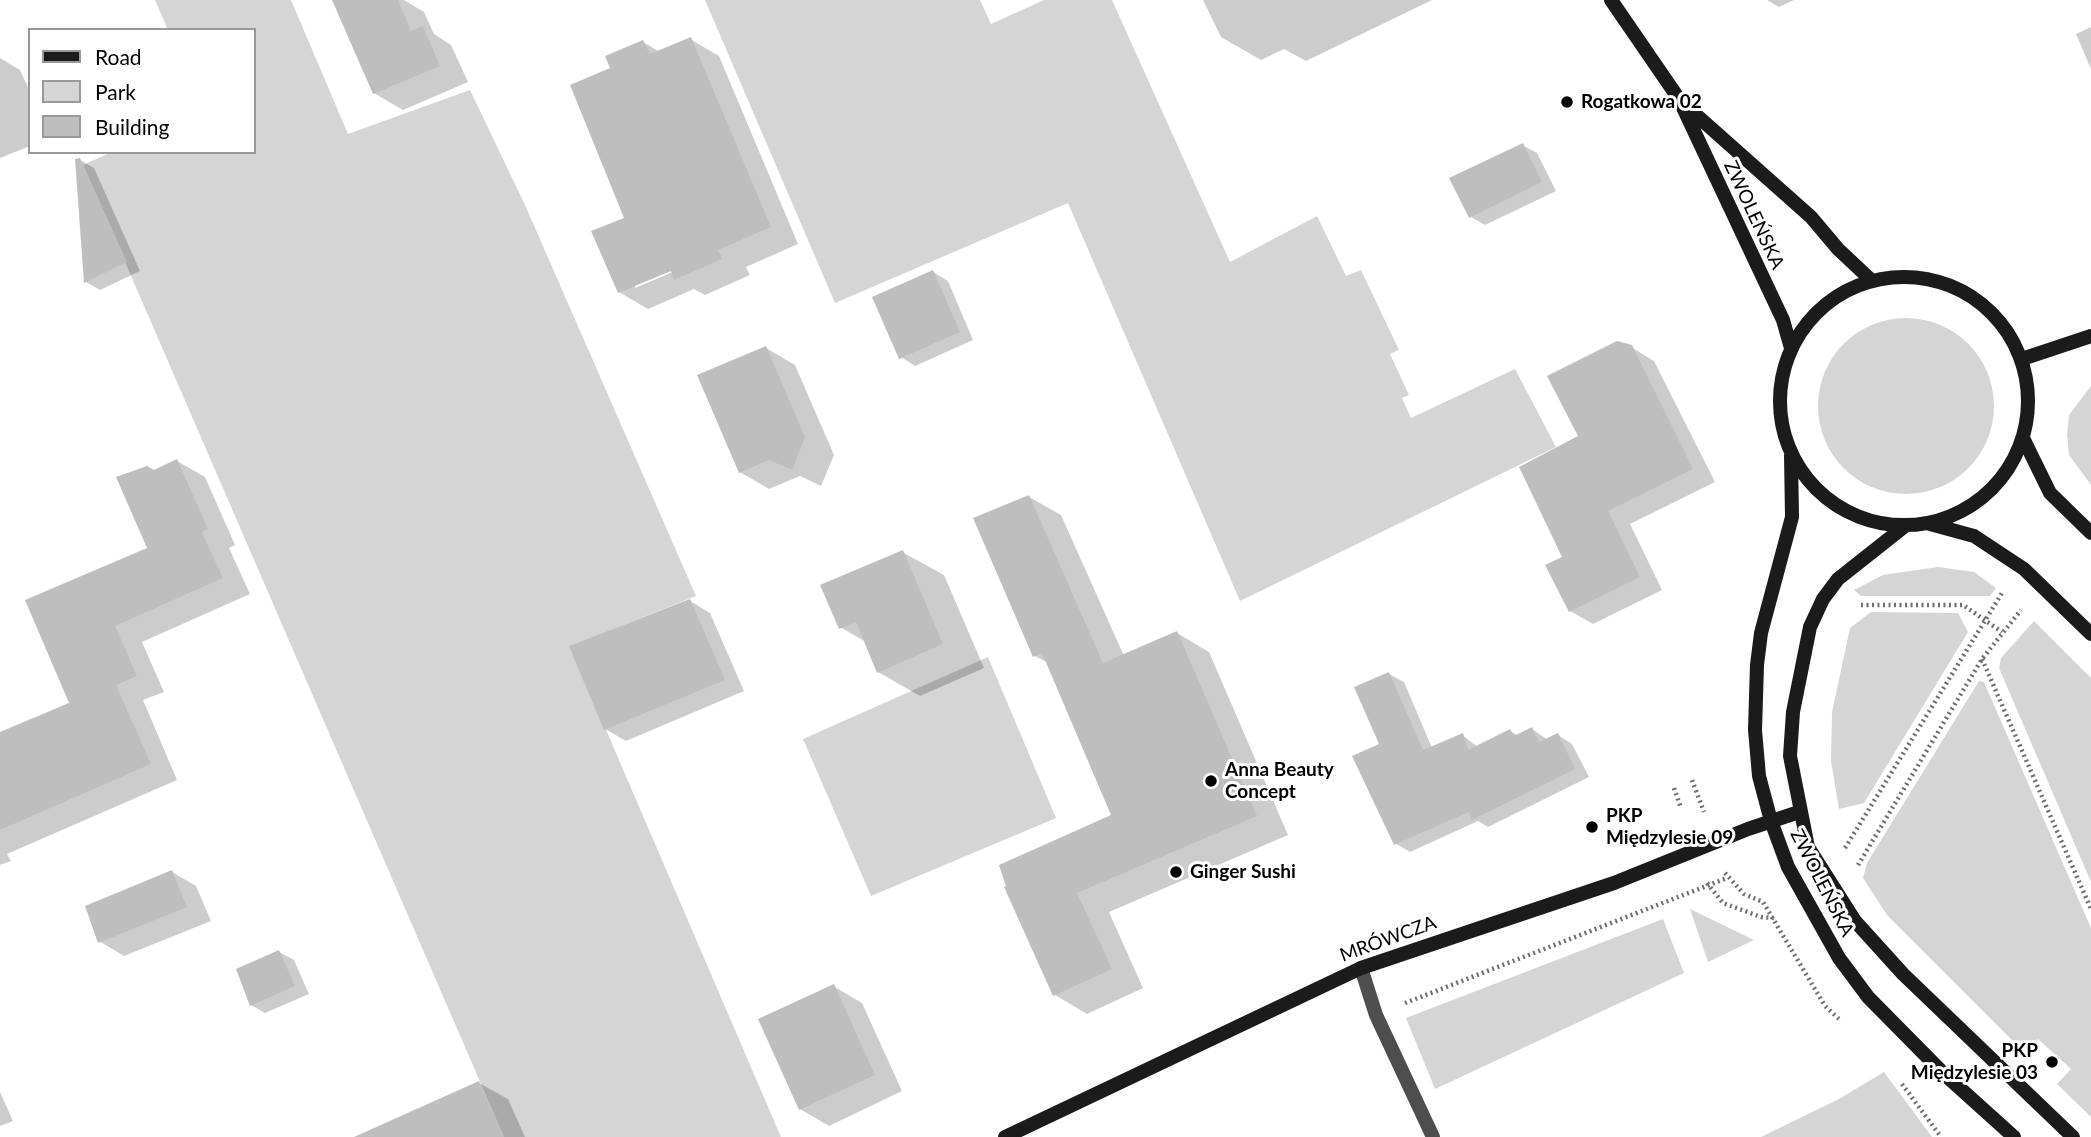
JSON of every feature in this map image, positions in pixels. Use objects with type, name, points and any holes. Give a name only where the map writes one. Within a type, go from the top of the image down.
[{"type":"street","name":"ZWOLEŃSKA","points":[[1611,0],[1679,99],[1783,320],[1791,348]]},
{"type":"street","name":"ZWOLEŃSKA","points":[[1679,99],[1811,217],[1838,249],[1871,280]]},
{"type":"street","points":[[1930,524],[1979,501],[2000,482],[2024,439],[2029,392],[2022,359],[2008,331],[1988,308],[1962,290],[1933,279],[1912,277],[1871,280],[1846,290],[1824,305],[1805,325],[1791,348],[1780,382],[1781,419],[1791,454],[1810,484],[1837,507],[1870,521],[1905,526],[1930,524],[1974,536],[2024,569],[2091,634]]},
{"type":"street","points":[[2022,359],[2091,335]]},
{"type":"street","points":[[2024,439],[2050,493],[2091,533]]},
{"type":"street","name":"ZWOLEŃSKA","points":[[1791,454],[1792,517],[1761,633],[1757,665],[1756,742],[1759,776],[1771,821],[1788,867],[1839,958],[1861,988],[1942,1073],[2014,1137]]},
{"type":"street","name":"ZWOLEŃSKA","points":[[1905,526],[1838,579],[1823,599],[1810,627],[1793,712],[1790,756],[1808,847],[1855,921],[1903,974],[2073,1137]]},
{"type":"street","name":"MRÓWCZA","points":[[1005,1137],[1361,968],[1614,883],[1799,812]]},
{"type":"lane","points":[[1361,968],[1376,1015],[1433,1137]]},
{"type":"path","points":[[1842,853],[2003,591]]},
{"type":"path","points":[[1852,606],[1963,605],[2002,632]]},
{"type":"path","points":[[1857,871],[1875,832],[1982,659],[2023,608]]},
{"type":"path","points":[[1982,659],[2091,909]]},
{"type":"path","points":[[1674,788],[1681,808]]},
{"type":"path","points":[[1376,1015],[1727,878]]},
{"type":"path","points":[[1706,879],[1708,886],[1723,903],[1761,917],[1781,916]]},
{"type":"green space","points":[[155,0],[291,0],[348,134],[470,90],[525,205],[696,596],[570,646],[781,1137],[504,1137],[83,165],[108,154],[256,154],[256,28],[167,28]]},
{"type":"green space","points":[[705,0],[980,0],[991,24],[1044,0],[1112,0],[1230,262],[1317,216],[1346,276],[1361,270],[1399,350],[1390,354],[1409,395],[1402,398],[1411,418],[1515,369],[1556,447],[1240,601],[1068,203],[835,303]]},
{"type":"green space","points":[[1906,318],[1940,324],[1968,344],[1988,372],[1994,406],[1988,440],[1968,468],[1940,488],[1906,494],[1872,488],[1844,468],[1824,440],[1818,406],[1824,372],[1844,344],[1872,324]]},
{"type":"green space","points":[[2091,386],[2091,485],[2069,455],[2067,435],[2069,415]]},
{"type":"green space","points":[[1938,567],[1974,572],[1996,588],[1990,596],[1861,596],[1854,590],[1883,575]]},
{"type":"green space","points":[[1871,612],[1958,613],[1968,632],[1864,803],[1839,809],[1831,761],[1832,712],[1850,628]]},
{"type":"green space","points":[[2034,621],[2091,678],[2091,882],[1999,668],[2001,658]]},
{"type":"green space","points":[[988,657],[1056,818],[871,896],[803,739]]},
{"type":"green space","points":[[1979,681],[1984,682],[2091,928],[2091,1117],[2057,1084],[2071,1069],[2038,1039],[2025,1053],[1887,915],[1863,878],[1867,863]]},
{"type":"green space","points":[[1690,909],[1754,940],[1708,962]]},
{"type":"green space","points":[[1663,919],[1684,973],[1435,1089],[1406,1018]]},
{"type":"green space","points":[[1884,1072],[1932,1137],[1761,1137],[1839,1099]]},
{"type":"building","points":[[332,0],[398,0],[411,31],[423,26],[440,66],[373,94]]},
{"type":"building","points":[[691,37],[771,227],[718,250],[722,259],[674,280],[671,271],[618,293],[591,231],[624,218],[570,85],[610,68],[605,56],[643,40],[650,54]]},
{"type":"building","points":[[1523,143],[1542,182],[1469,218],[1449,178]]},
{"type":"building","points":[[80,158],[127,262],[84,283],[75,159]]},
{"type":"building","points":[[933,270],[960,332],[899,359],[872,297]]},
{"type":"building","points":[[1617,341],[1632,345],[1693,469],[1608,511],[1640,577],[1569,612],[1545,565],[1562,557],[1519,467],[1578,436],[1547,376]]},
{"type":"building","points":[[766,346],[805,437],[792,470],[769,460],[739,473],[697,375]]},
{"type":"building","points":[[177,459],[208,529],[202,532],[223,578],[115,626],[137,676],[116,685],[151,764],[0,830],[0,732],[69,703],[25,600],[147,548],[116,477],[147,466],[154,470]]},
{"type":"building","points":[[1029,495],[1103,663],[1177,631],[1257,816],[1077,893],[1112,969],[1053,996],[1004,887],[1006,886],[999,865],[1111,815],[1042,653],[1033,657],[973,518]]},
{"type":"building","points":[[903,550],[943,644],[877,673],[856,622],[839,629],[820,585]]},
{"type":"building","points":[[690,599],[725,680],[604,730],[569,646]]},
{"type":"building","points":[[1389,672],[1423,750],[1463,733],[1468,750],[1510,729],[1514,736],[1532,727],[1539,742],[1558,733],[1575,769],[1472,820],[1469,812],[1394,845],[1352,756],[1379,744],[1354,687]]},
{"type":"building","points":[[172,870],[187,907],[98,943],[85,906]]},
{"type":"building","points":[[279,950],[295,986],[250,1006],[236,969]]},
{"type":"building","points":[[834,984],[875,1075],[799,1110],[758,1019]]},
{"type":"building","points":[[479,1081],[504,1137],[354,1137]]},
{"type":"place","name":"Rogatkowa 02","points":[[1567,102]]},
{"type":"place","name":"Anna Beauty Concept","points":[[1211,781]]},
{"type":"place","name":"PKP Międzylesie 09","points":[[1592,827]]},
{"type":"place","name":"Ginger Sushi","points":[[1176,872]]},
{"type":"place","name":"PKP Międzylesie 03","points":[[2052,1062]]}]
